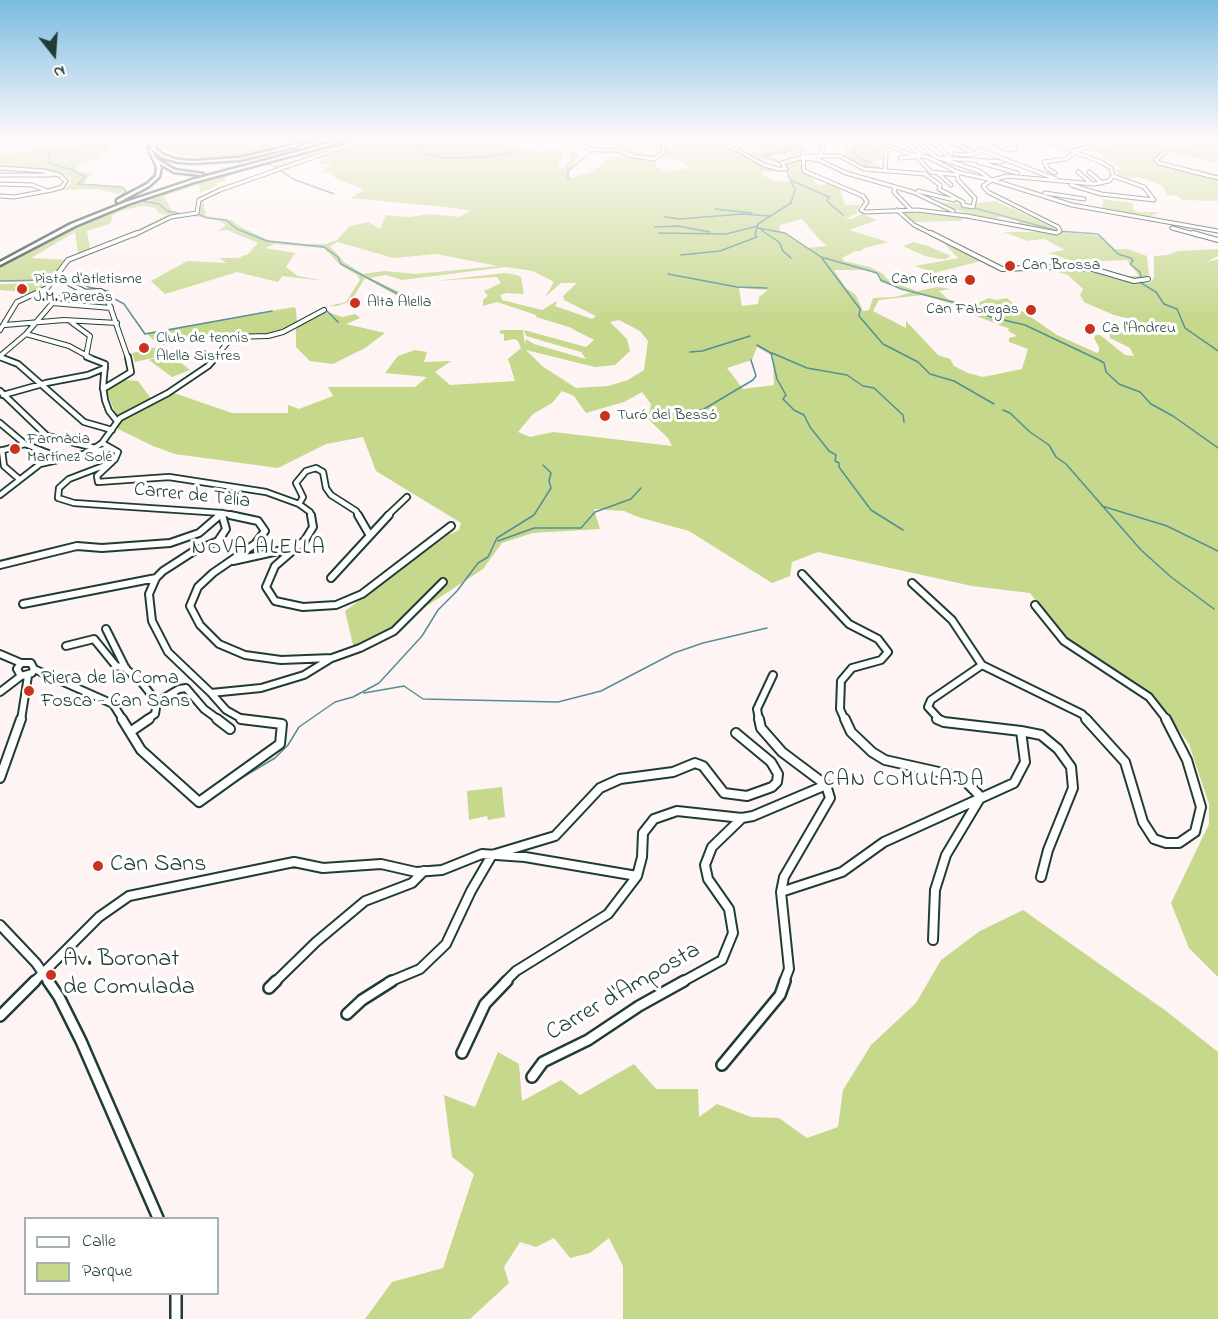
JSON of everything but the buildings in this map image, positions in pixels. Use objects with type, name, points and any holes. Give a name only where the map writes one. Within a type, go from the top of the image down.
[{"type":"highway","points":[[0,258],[121,200]]},
{"type":"highway","points":[[92,213],[129,200]]},
{"type":"highway","points":[[0,264],[102,213],[141,200]]},
{"type":"street","points":[[0,330],[17,302],[45,290],[68,260],[125,239],[171,217],[197,213],[200,200]]},
{"type":"street","points":[[866,200],[862,211],[910,209],[949,212],[1051,233],[1060,231],[1056,226],[1004,200]]},
{"type":"street","points":[[901,200],[910,209]]},
{"type":"street","points":[[924,200],[949,212]]},
{"type":"street","points":[[953,200],[964,206],[973,207],[975,200]]},
{"type":"street","points":[[958,200],[963,202],[964,206]]},
{"type":"street","points":[[1058,200],[1083,207],[1218,231]]},
{"type":"street","points":[[1083,207],[1084,200]]},
{"type":"street","points":[[897,210],[914,225],[999,267],[1098,270],[1139,282],[1148,279]]},
{"type":"street","points":[[1139,218],[1218,240]]},
{"type":"street","points":[[1084,270],[1092,273]]},
{"type":"street","points":[[70,284],[85,291],[104,293],[132,366],[131,372],[126,377],[103,389]]},
{"type":"street","points":[[85,291],[60,298],[52,303],[26,334],[0,357],[18,364],[44,384],[84,422],[112,430]]},
{"type":"street","points":[[52,303],[111,308]]},
{"type":"street","points":[[89,452],[102,443],[117,421],[130,411],[168,393],[208,366],[232,338],[268,336],[283,332],[324,310]]},
{"type":"street","points":[[5,325],[70,320],[117,323]]},
{"type":"street","points":[[70,320],[90,336],[86,356]]},
{"type":"street","points":[[26,334],[69,346],[105,364],[103,389],[109,411],[117,421]]},
{"type":"street","points":[[2,396],[88,375],[105,368]]},
{"type":"street","points":[[0,391],[2,396],[47,436],[95,448]]},
{"type":"street","points":[[0,423],[25,444],[63,458]]},
{"type":"street","points":[[102,443],[118,452],[98,476],[98,482],[169,477],[266,492],[299,504],[310,512],[313,527],[305,540],[275,566],[266,587],[275,601],[303,607],[336,605],[362,594],[450,526]]},
{"type":"street","points":[[19,479],[4,466],[1,450],[25,444]]},
{"type":"street","points":[[0,495],[37,465],[111,447]]},
{"type":"street","name":"Carrer de Tèlia","points":[[111,463],[69,479],[59,488],[58,498],[74,503],[222,513],[258,521],[265,531],[255,544],[228,562],[198,587],[190,606],[200,625],[219,644],[244,656],[281,660],[332,658],[360,648],[394,631],[443,582]]},
{"type":"street","points":[[299,504],[303,497],[296,483],[298,477],[316,468],[323,472],[326,488],[331,495],[356,511],[369,534]]},
{"type":"street","points":[[331,578],[369,534],[407,497]]},
{"type":"street","points":[[0,565],[77,546],[102,548],[170,543],[199,533],[222,513],[226,529],[218,541],[194,551],[156,578],[149,594],[152,621],[168,652],[226,710],[242,719],[282,723],[280,744],[199,802],[141,750],[113,704],[34,669],[31,663],[21,663],[0,654]]},
{"type":"street","points":[[228,562],[297,546]]},
{"type":"street","points":[[802,574],[849,624],[878,639],[888,652],[885,656],[852,668],[841,681],[840,709],[851,732],[872,752],[885,760],[961,777],[981,797]]},
{"type":"street","points":[[23,604],[156,578]]},
{"type":"street","points":[[912,583],[952,620],[982,664],[1082,714],[1125,762],[1143,822],[1154,839],[1166,843],[1179,843],[1195,832],[1201,807],[1187,760],[1166,719],[1149,697],[1064,640],[1035,605]]},
{"type":"street","points":[[106,629],[126,669],[157,702]]},
{"type":"street","points":[[66,646],[94,639],[116,666],[126,669]]},
{"type":"street","points":[[211,693],[261,688],[304,675],[332,658]]},
{"type":"street","points":[[21,663],[18,669],[25,676]]},
{"type":"street","points":[[982,664],[931,699],[928,707],[936,718],[944,722],[1041,735],[1058,749],[1071,767],[1073,788],[1048,850],[1041,877]]},
{"type":"street","points":[[0,692],[34,669]]},
{"type":"street","points":[[722,1065],[780,995],[789,969],[781,892],[784,877],[830,798],[826,785],[782,752],[761,728],[757,709],[773,675]]},
{"type":"street","points":[[0,774],[21,721],[25,676]]},
{"type":"street","points":[[130,732],[155,714],[157,702],[179,689],[186,688],[204,709],[230,729]]},
{"type":"street","points":[[781,892],[842,872],[884,842],[1014,783],[1025,762],[1022,731]]},
{"type":"street","points":[[347,1014],[362,1000],[393,980],[420,969],[446,944],[471,891],[492,855],[555,836],[563,830],[594,792],[620,780],[664,775],[695,762],[703,766],[724,793],[747,796],[772,787],[777,782],[778,774],[771,762],[736,733]]},
{"type":"street","points":[[462,1053],[485,1004],[516,971],[608,914],[637,876],[642,857],[643,833],[654,819],[677,811],[742,818],[753,816],[826,785]]},
{"type":"street","points":[[933,940],[936,890],[946,855],[981,797]]},
{"type":"street","name":"Carrer d'Amposta","points":[[532,1077],[543,1062],[588,1040],[639,1006],[722,960],[733,933],[729,909],[708,879],[705,865],[712,847],[742,818]]},
{"type":"street","points":[[0,1016],[99,917],[138,893],[209,881],[294,862],[323,868],[381,864],[416,872],[442,870],[482,854],[525,857],[637,876]]},
{"type":"street","points":[[269,988],[316,942],[365,901],[412,883],[424,871]]},
{"type":"street","points":[[0,925],[44,974],[59,997],[81,1041],[130,1158],[159,1217]]},
{"type":"street","points":[[176,1295],[176,1319]]},
{"type":"green space","points":[[142,200],[166,200],[172,211],[186,214],[196,212],[198,200],[203,200],[206,216],[231,220],[268,240],[305,244],[326,244],[337,240],[350,226],[369,222],[380,229],[386,215],[409,217],[430,214],[459,217],[470,211],[366,200],[843,200],[845,205],[860,205],[856,211],[859,212],[845,219],[852,219],[862,214],[877,220],[849,230],[888,242],[861,250],[863,251],[855,251],[842,258],[844,261],[870,267],[883,274],[889,281],[917,291],[938,287],[951,289],[939,291],[949,300],[977,306],[978,303],[989,298],[996,300],[1007,298],[1057,335],[1097,353],[1099,347],[1094,338],[1100,335],[1125,355],[1134,356],[1130,348],[1110,338],[1109,330],[1148,329],[1139,321],[1114,315],[1084,302],[1080,295],[1083,289],[1068,275],[1044,268],[1089,272],[1091,270],[1133,282],[1149,283],[1154,278],[1154,256],[1168,255],[1178,251],[1218,249],[1218,256],[1207,262],[1218,259],[1218,977],[1189,948],[1171,903],[1209,824],[1209,804],[1189,744],[1154,696],[1065,638],[1030,593],[972,586],[818,552],[792,562],[790,576],[772,583],[689,531],[624,511],[594,509],[600,529],[533,533],[502,543],[483,569],[355,653],[345,611],[448,535],[459,530],[461,523],[376,471],[363,437],[326,444],[278,468],[175,454],[153,446],[116,426],[122,418],[171,392],[232,413],[288,413],[288,405],[299,409],[333,396],[328,387],[415,387],[427,377],[385,373],[398,356],[415,350],[427,352],[424,362],[451,361],[435,372],[450,385],[515,381],[508,359],[521,348],[518,341],[514,339],[504,341],[504,334],[499,333],[501,330],[523,330],[525,345],[526,339],[534,344],[586,359],[581,352],[526,336],[524,330],[586,347],[594,340],[569,327],[497,302],[483,306],[483,300],[488,296],[484,291],[501,283],[497,277],[435,281],[505,273],[517,275],[521,277],[524,294],[507,293],[500,295],[502,300],[542,310],[557,301],[555,306],[592,319],[596,316],[564,300],[563,296],[577,283],[561,283],[545,297],[554,282],[533,271],[506,267],[402,280],[386,275],[370,278],[406,295],[401,298],[365,278],[351,301],[329,306],[346,302],[360,280],[357,275],[339,264],[324,248],[275,244],[265,248],[295,253],[286,267],[298,276],[325,281],[282,276],[278,282],[237,272],[165,294],[151,281],[187,261],[226,263],[219,258],[238,258],[248,254],[258,243],[227,230],[218,231],[226,225],[220,221],[194,216],[173,218],[129,238],[122,237],[167,215],[159,213],[155,208],[143,206],[123,210],[113,215],[110,224],[87,231],[90,249],[78,254],[75,232],[31,258],[72,260],[57,277],[81,279],[0,282],[0,267],[70,230]],"holes":[[[802,219],[827,246],[807,248],[791,237],[793,237],[779,231],[780,225]],[[338,242],[393,258],[436,254],[498,266],[416,274],[384,271],[363,274],[344,262],[330,246]],[[834,270],[866,270],[878,275],[880,282],[912,292],[895,297],[873,298],[869,310],[863,311],[856,295],[846,288]],[[739,288],[768,290],[759,297],[758,304],[742,306]],[[923,295],[958,306],[966,312],[1010,329],[1007,330],[1017,336],[1009,338],[1009,342],[1028,349],[1022,369],[983,377],[968,373],[954,366],[950,359],[938,355],[906,321],[906,328],[873,311],[879,300]],[[619,320],[640,331],[648,341],[644,370],[628,380],[608,386],[576,388],[542,366],[526,350],[595,367],[615,365],[630,351],[627,339],[610,322]],[[757,347],[773,356],[774,385],[743,389],[727,368],[752,360]],[[562,391],[574,396],[586,413],[624,402],[642,392],[651,404],[650,411],[645,416],[668,438],[672,446],[553,432],[530,437],[518,432],[533,414],[552,403]]]},
{"type":"green space","points":[[1103,200],[1107,200],[1133,203],[1133,209],[1137,212],[1161,212],[1145,219],[1102,210]]},
{"type":"green space","points":[[1183,200],[1218,200],[1218,201]]},
{"type":"green space","points":[[995,201],[1056,230],[1053,232],[1016,224],[1020,221],[1002,216],[994,220],[967,214],[936,202],[962,204],[975,208],[976,203]]},
{"type":"green space","points":[[899,211],[964,216],[989,221],[963,219],[960,221],[913,222]]},
{"type":"green space","points":[[1004,232],[1065,232],[1101,236],[1115,249],[1127,249],[1147,256],[1149,275],[1139,281],[1120,276],[1139,276],[1127,260],[1099,261],[1083,265],[1048,253],[1065,250],[1044,239],[1027,241]]},
{"type":"green space","points":[[941,240],[994,266],[981,261],[934,273],[915,266],[958,258]]},
{"type":"green space","points":[[914,242],[951,256],[939,259],[925,256],[903,246]]},
{"type":"green space","name":"Pista d'atletisme J.M. Pareras","points":[[47,283],[46,288],[29,294],[0,290],[0,284]]},
{"type":"green space","points":[[294,307],[297,323],[286,330],[267,335],[195,338],[160,346],[146,333]]},
{"type":"green space","points":[[325,311],[342,317],[355,314],[360,318],[346,324],[385,333],[365,348],[333,364],[310,361],[296,347],[296,328]]},
{"type":"green space","points":[[157,347],[160,356],[169,353],[190,370],[172,377],[149,360],[157,357],[135,362],[132,353]]},
{"type":"green space","points":[[125,380],[138,381],[152,400],[117,417],[106,391]]},
{"type":"green space","points":[[502,787],[505,817],[488,820],[487,816],[469,820],[467,791]]},
{"type":"green space","points":[[1023,910],[1166,1011],[1218,1052],[1218,1319],[623,1319],[623,1266],[609,1238],[590,1253],[570,1258],[554,1238],[536,1247],[520,1242],[504,1267],[509,1283],[470,1319],[365,1319],[392,1282],[443,1268],[474,1174],[452,1157],[444,1095],[475,1107],[498,1052],[519,1064],[522,1101],[561,1080],[580,1095],[634,1064],[656,1089],[698,1089],[699,1117],[717,1104],[751,1117],[779,1118],[807,1138],[838,1127],[843,1090],[871,1045],[916,1003],[941,960],[980,931]]},
{"type":"waterway","points":[[757,226],[791,203],[792,200]]},
{"type":"waterway","points":[[828,200],[843,215]]},
{"type":"waterway","points":[[142,201],[159,204],[167,211],[178,213]]},
{"type":"waterway","points":[[974,208],[1058,231],[1098,234],[1118,254],[1131,258],[1133,261],[1130,264],[1140,272],[1141,278]]},
{"type":"waterway","points":[[715,209],[752,213]]},
{"type":"waterway","points":[[198,214],[207,218],[226,220],[237,229],[267,241],[324,247],[338,257],[341,264],[402,296]]},
{"type":"waterway","points":[[665,217],[680,219],[742,214],[769,216]]},
{"type":"waterway","points":[[655,227],[678,226],[710,232]]},
{"type":"waterway","points":[[659,233],[726,234],[757,226]]},
{"type":"waterway","points":[[681,255],[720,251],[757,237],[755,234],[757,226]]},
{"type":"waterway","points":[[758,228],[785,233],[821,257]]},
{"type":"waterway","points":[[761,230],[779,242],[783,251],[791,258]]},
{"type":"waterway","points":[[821,257],[877,273],[881,280],[901,289],[957,303],[991,317],[1025,325],[1099,360],[1104,363],[1106,372],[1119,384],[1140,392],[1151,404],[1173,416],[1218,448]]},
{"type":"waterway","points":[[821,257],[860,309],[859,316],[883,344],[918,362],[930,374],[954,381],[994,404]]},
{"type":"waterway","points":[[668,274],[737,287],[767,288]]},
{"type":"waterway","points":[[56,279],[75,278],[88,287],[108,291],[113,298],[124,304],[145,334],[272,311]]},
{"type":"waterway","points":[[0,281],[51,280]]},
{"type":"waterway","points":[[1141,283],[1156,292],[1164,304],[1177,309],[1185,328],[1218,351]]},
{"type":"waterway","points":[[327,311],[338,322]]},
{"type":"waterway","points":[[690,352],[702,351],[750,336]]},
{"type":"waterway","points":[[757,345],[771,353],[777,379],[786,395],[783,399],[794,410],[804,415],[810,427],[829,451],[836,455],[835,461],[839,463],[839,467],[871,510],[903,530]]},
{"type":"waterway","points":[[772,353],[807,368],[847,375],[863,386],[874,388],[903,415],[904,422]]},
{"type":"waterway","points":[[678,415],[704,409],[753,380],[756,376],[751,360]]},
{"type":"waterway","points":[[1003,410],[1010,413],[1030,432],[1049,445],[1056,457],[1066,464],[1103,506]]},
{"type":"waterway","points":[[228,786],[275,758],[288,745],[299,727],[335,702],[353,697],[379,683],[422,636],[438,610],[457,591],[478,563],[488,557],[497,538],[534,515],[551,488],[549,481],[551,473],[543,465]]},
{"type":"waterway","points":[[498,541],[534,528],[581,528],[595,512],[631,499],[641,488]]},
{"type":"waterway","points":[[1103,506],[1167,526],[1218,551]]},
{"type":"waterway","points":[[1103,506],[1141,550],[1171,577],[1214,609]]},
{"type":"waterway","points":[[364,693],[404,686],[423,699],[558,702],[601,691],[674,653],[703,643],[767,628]]},
{"type":"place","name":"Can Brossa","points":[[1010,266]]},
{"type":"place","name":"Can Cirera","points":[[970,280]]},
{"type":"place","name":"Pista d'atletisme J.M. Pareras","points":[[22,289]]},
{"type":"place","name":"Alta Alella","points":[[355,303]]},
{"type":"place","name":"Can Fabregas","points":[[1031,310]]},
{"type":"place","name":"Ca l'Andreu","points":[[1090,329]]},
{"type":"place","name":"Club de tennis Alella Sistres","points":[[144,348]]},
{"type":"place","name":"Turó del Bessó","points":[[605,416]]},
{"type":"place","name":"Farmàcia Martínez Solé","points":[[15,449]]},
{"type":"place","name":"Riera de la Coma Fosca - Can Sans","points":[[29,691]]},
{"type":"place","name":"Can Sans","points":[[98,866]]},
{"type":"place","name":"Av. Boronat de Comulada","points":[[51,975]]},
{"type":"district","name":"NOVA ALELLA","points":[[259,550]]},
{"type":"district","name":"CAN COMULADA","points":[[904,782]]}]
